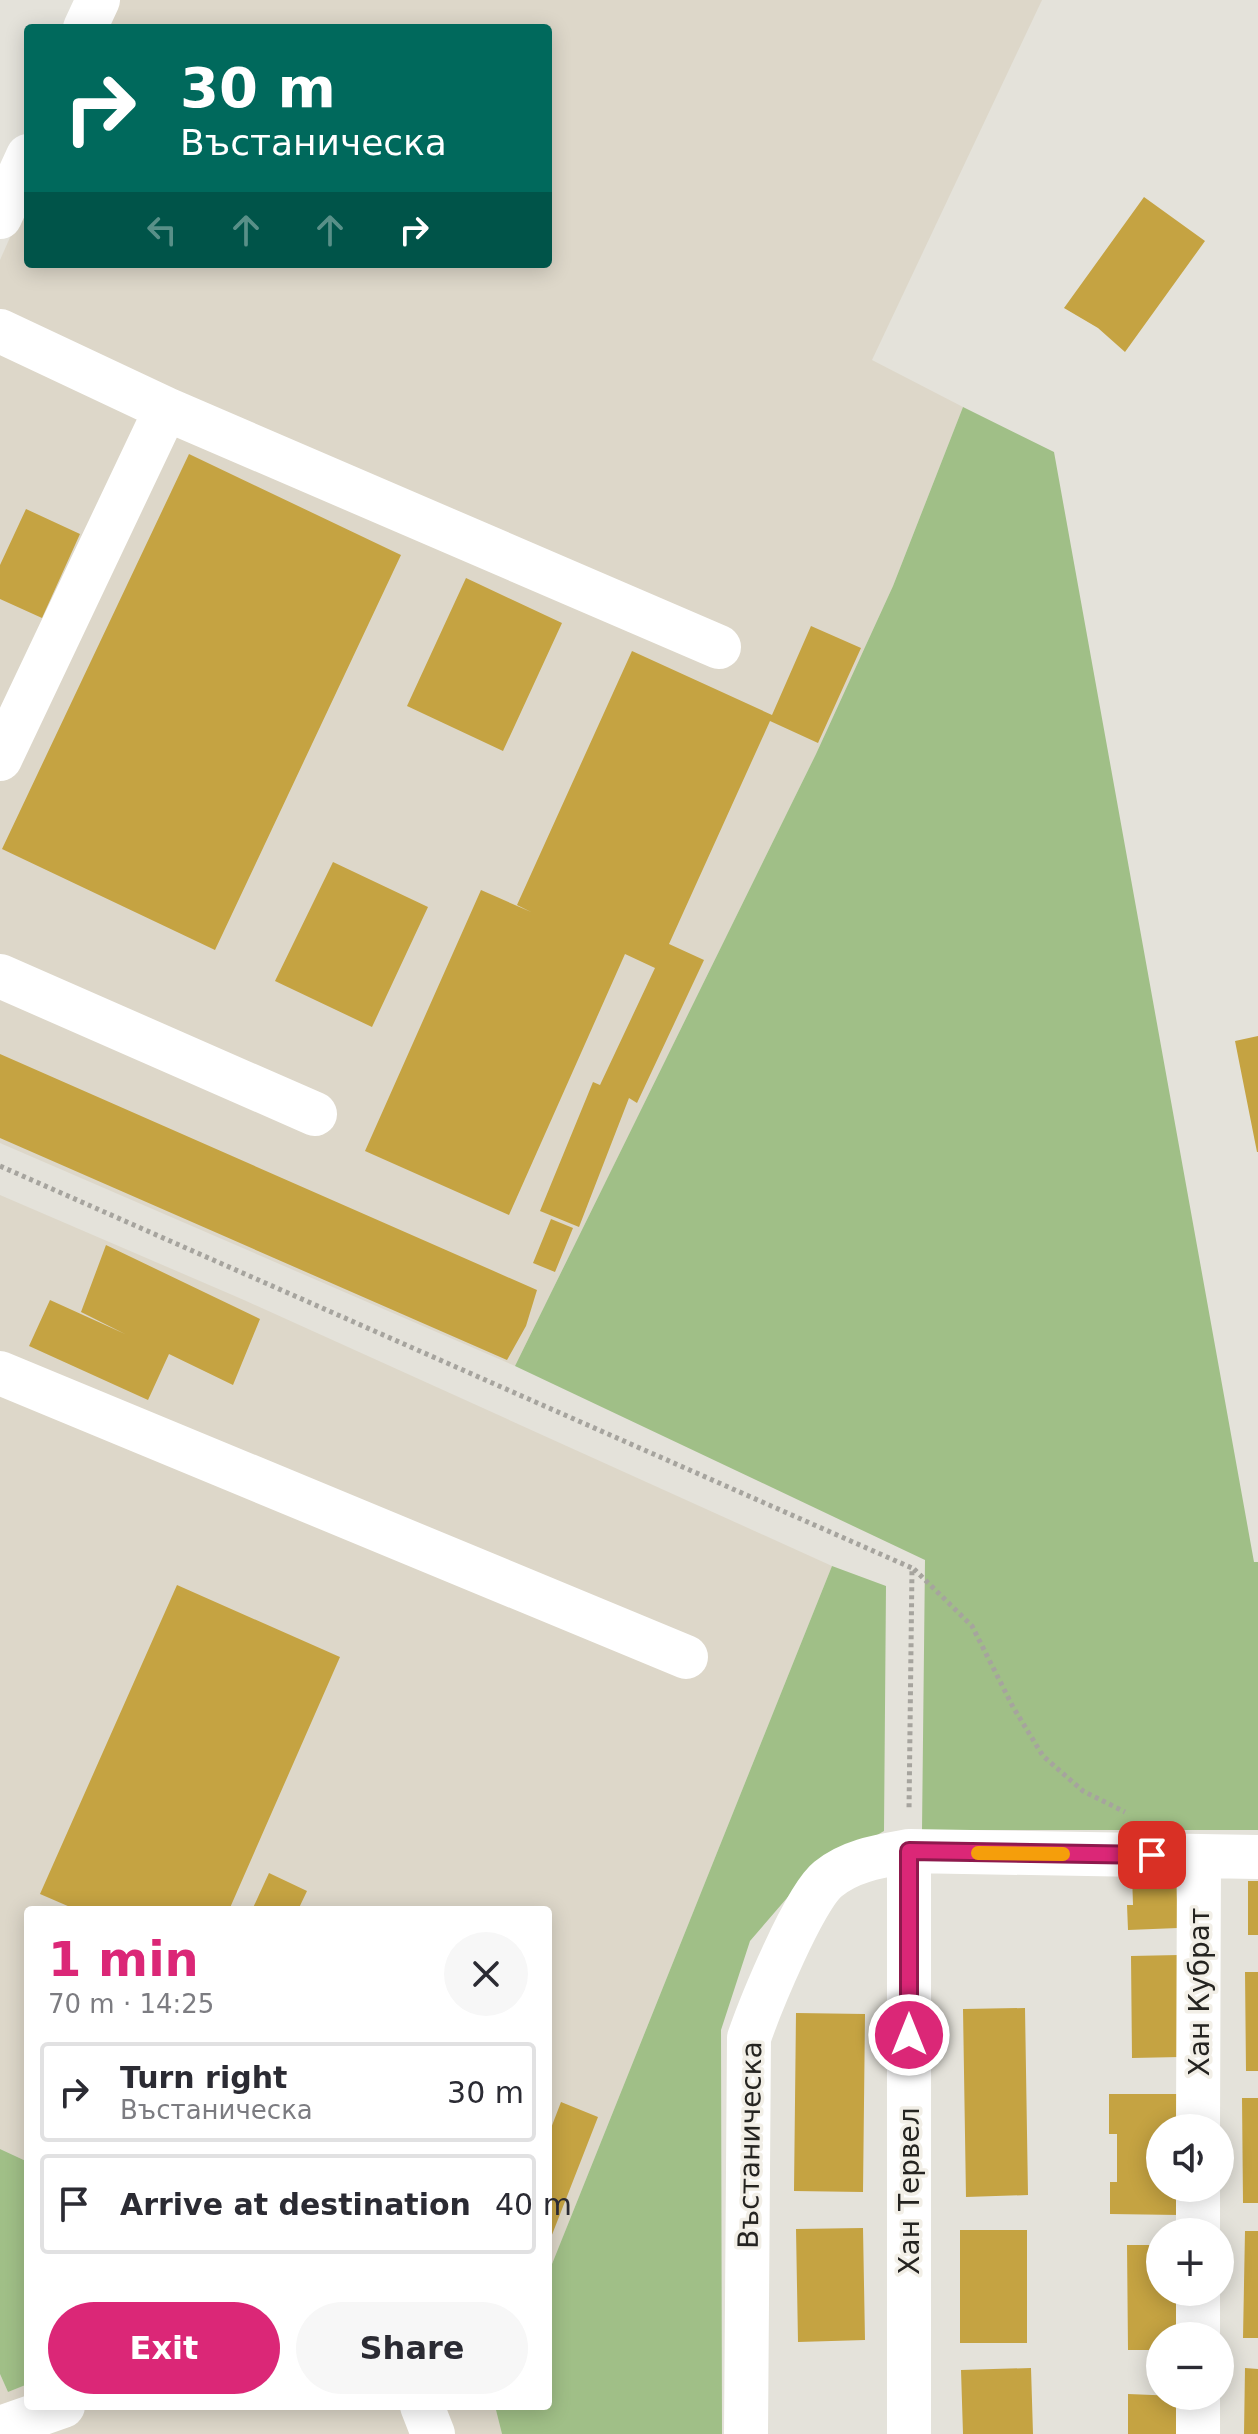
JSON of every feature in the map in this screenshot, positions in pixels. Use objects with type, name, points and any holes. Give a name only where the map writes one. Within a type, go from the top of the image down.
[{"type":"street","points":[[87,24],[98,0]]},
{"type":"street","points":[[0,217],[24,165]]},
{"type":"street","points":[[0,331],[166,409],[719,647]]},
{"type":"street","points":[[0,759],[166,409]]},
{"type":"street","points":[[0,976],[315,1114]]},
{"type":"street","points":[[0,1373],[686,1657]]},
{"type":"street","name":"Въстаническа","points":[[746,2434],[749,2038],[763,1998],[827,1879],[866,1859],[909,1851],[1258,1857]]},
{"type":"street","name":"Хан Тервел","points":[[909,1851],[909,2434]]},
{"type":"street","name":"Хан Кубрат","points":[[1198,2114],[1199,1856]]},
{"type":"street","points":[[0,2428],[52,2410]]},
{"type":"street","points":[[424,2410],[433,2434]]},
{"type":"street","points":[[1198,2410],[1198,2434]]},
{"type":"path","points":[[0,1166],[912,1568],[972,1626],[1043,1756],[1083,1791],[1132,1816]]},
{"type":"path","points":[[909,1851],[912,1568]]},
{"type":"shaded area","points":[[117,0],[1042,0],[872,360],[963,407],[893,586],[816,754],[515,1366],[0,1143],[0,260],[24,206],[24,268],[552,268],[552,24],[106,24]]},
{"type":"shaded area","points":[[0,1195],[244,1300],[832,1566],[552,2264],[552,1906],[24,1906],[24,2160],[0,2149]]},
{"type":"shaded area","points":[[0,2374],[8,2392],[24,2386],[24,2410],[496,2410],[502,2434],[0,2434]]},
{"type":"green space","points":[[963,407],[1054,452],[1254,1562],[1258,1562],[1258,1830],[922,1830],[925,1560],[515,1366],[816,754],[893,586]]},
{"type":"green space","points":[[832,1566],[886,1586],[884,1831],[806,1876],[750,1941],[721,2030],[722,2434],[502,2434],[496,2410],[552,2410],[552,2264]]},
{"type":"green space","points":[[0,2149],[24,2160],[24,2386],[8,2392],[0,2374]]},
{"type":"building","points":[[1144,197],[1205,241],[1125,352],[1098,328],[1064,308]]},
{"type":"building","points":[[189,454],[401,555],[215,950],[2,849]]},
{"type":"building","points":[[26,509],[80,534],[42,618],[0,599],[0,565]]},
{"type":"building","points":[[466,578],[562,623],[503,751],[407,706]]},
{"type":"building","points":[[811,626],[861,648],[818,743],[770,721],[669,944],[704,960],[637,1103],[629,1098],[579,1227],[540,1211],[593,1082],[600,1085],[655,968],[625,954],[509,1215],[365,1151],[481,890],[531,912],[517,905],[632,651],[772,715]]},
{"type":"building","points":[[333,862],[428,907],[372,1027],[275,981]]},
{"type":"building","points":[[1258,1036],[1258,1152],[1257,1152],[1235,1041]]},
{"type":"building","points":[[0,1054],[537,1290],[526,1326],[507,1360],[0,1138]]},
{"type":"building","points":[[551,1219],[573,1228],[555,1272],[533,1263]]},
{"type":"building","points":[[106,1245],[260,1319],[233,1385],[169,1354],[148,1400],[29,1346],[50,1300],[125,1334],[81,1312]]},
{"type":"building","points":[[177,1585],[340,1657],[231,1906],[68,1906],[40,1894]]},
{"type":"building","points":[[1176,1872],[1178,1928],[1128,1930],[1127,1905],[1133,1905],[1132,1874]]},
{"type":"building","points":[[269,1873],[307,1891],[300,1906],[254,1906]]},
{"type":"building","points":[[1248,1881],[1258,1881],[1258,1935],[1248,1935]]},
{"type":"building","points":[[1179,1955],[1180,2057],[1132,2058],[1131,1956]]},
{"type":"building","points":[[1245,1972],[1258,1972],[1258,2071],[1246,2071]]},
{"type":"building","points":[[1025,2008],[1028,2195],[966,2197],[963,2009]]},
{"type":"building","points":[[796,2013],[865,2014],[863,2192],[794,2191]]},
{"type":"building","points":[[1109,2094],[1181,2094],[1180,2114],[1146,2114],[1146,2202],[1180,2202],[1180,2215],[1110,2214],[1110,2182],[1117,2182],[1117,2134],[1109,2134]]},
{"type":"building","points":[[1242,2098],[1258,2098],[1258,2203],[1243,2203]]},
{"type":"building","points":[[561,2102],[598,2117],[552,2235],[552,2126]]},
{"type":"building","points":[[863,2228],[865,2340],[798,2342],[796,2229]]},
{"type":"building","points":[[960,2230],[1027,2230],[1027,2343],[960,2343]]},
{"type":"building","points":[[1245,2231],[1258,2231],[1258,2338],[1243,2338]]},
{"type":"building","points":[[1127,2245],[1146,2245],[1146,2306],[1178,2306],[1178,2322],[1146,2322],[1146,2350],[1128,2350]]},
{"type":"building","points":[[1031,2368],[1033,2434],[963,2434],[961,2370]]},
{"type":"building","points":[[1245,2368],[1258,2369],[1258,2434],[1244,2434]]},
{"type":"building","points":[[1128,2394],[1146,2395],[1146,2410],[1177,2410],[1177,2434],[1128,2434]]},
{"type":"slow traffic","points":[[978,1853],[1063,1854]]},
{"type":"route","points":[[909,2035],[909,1851],[1152,1855]]}]
